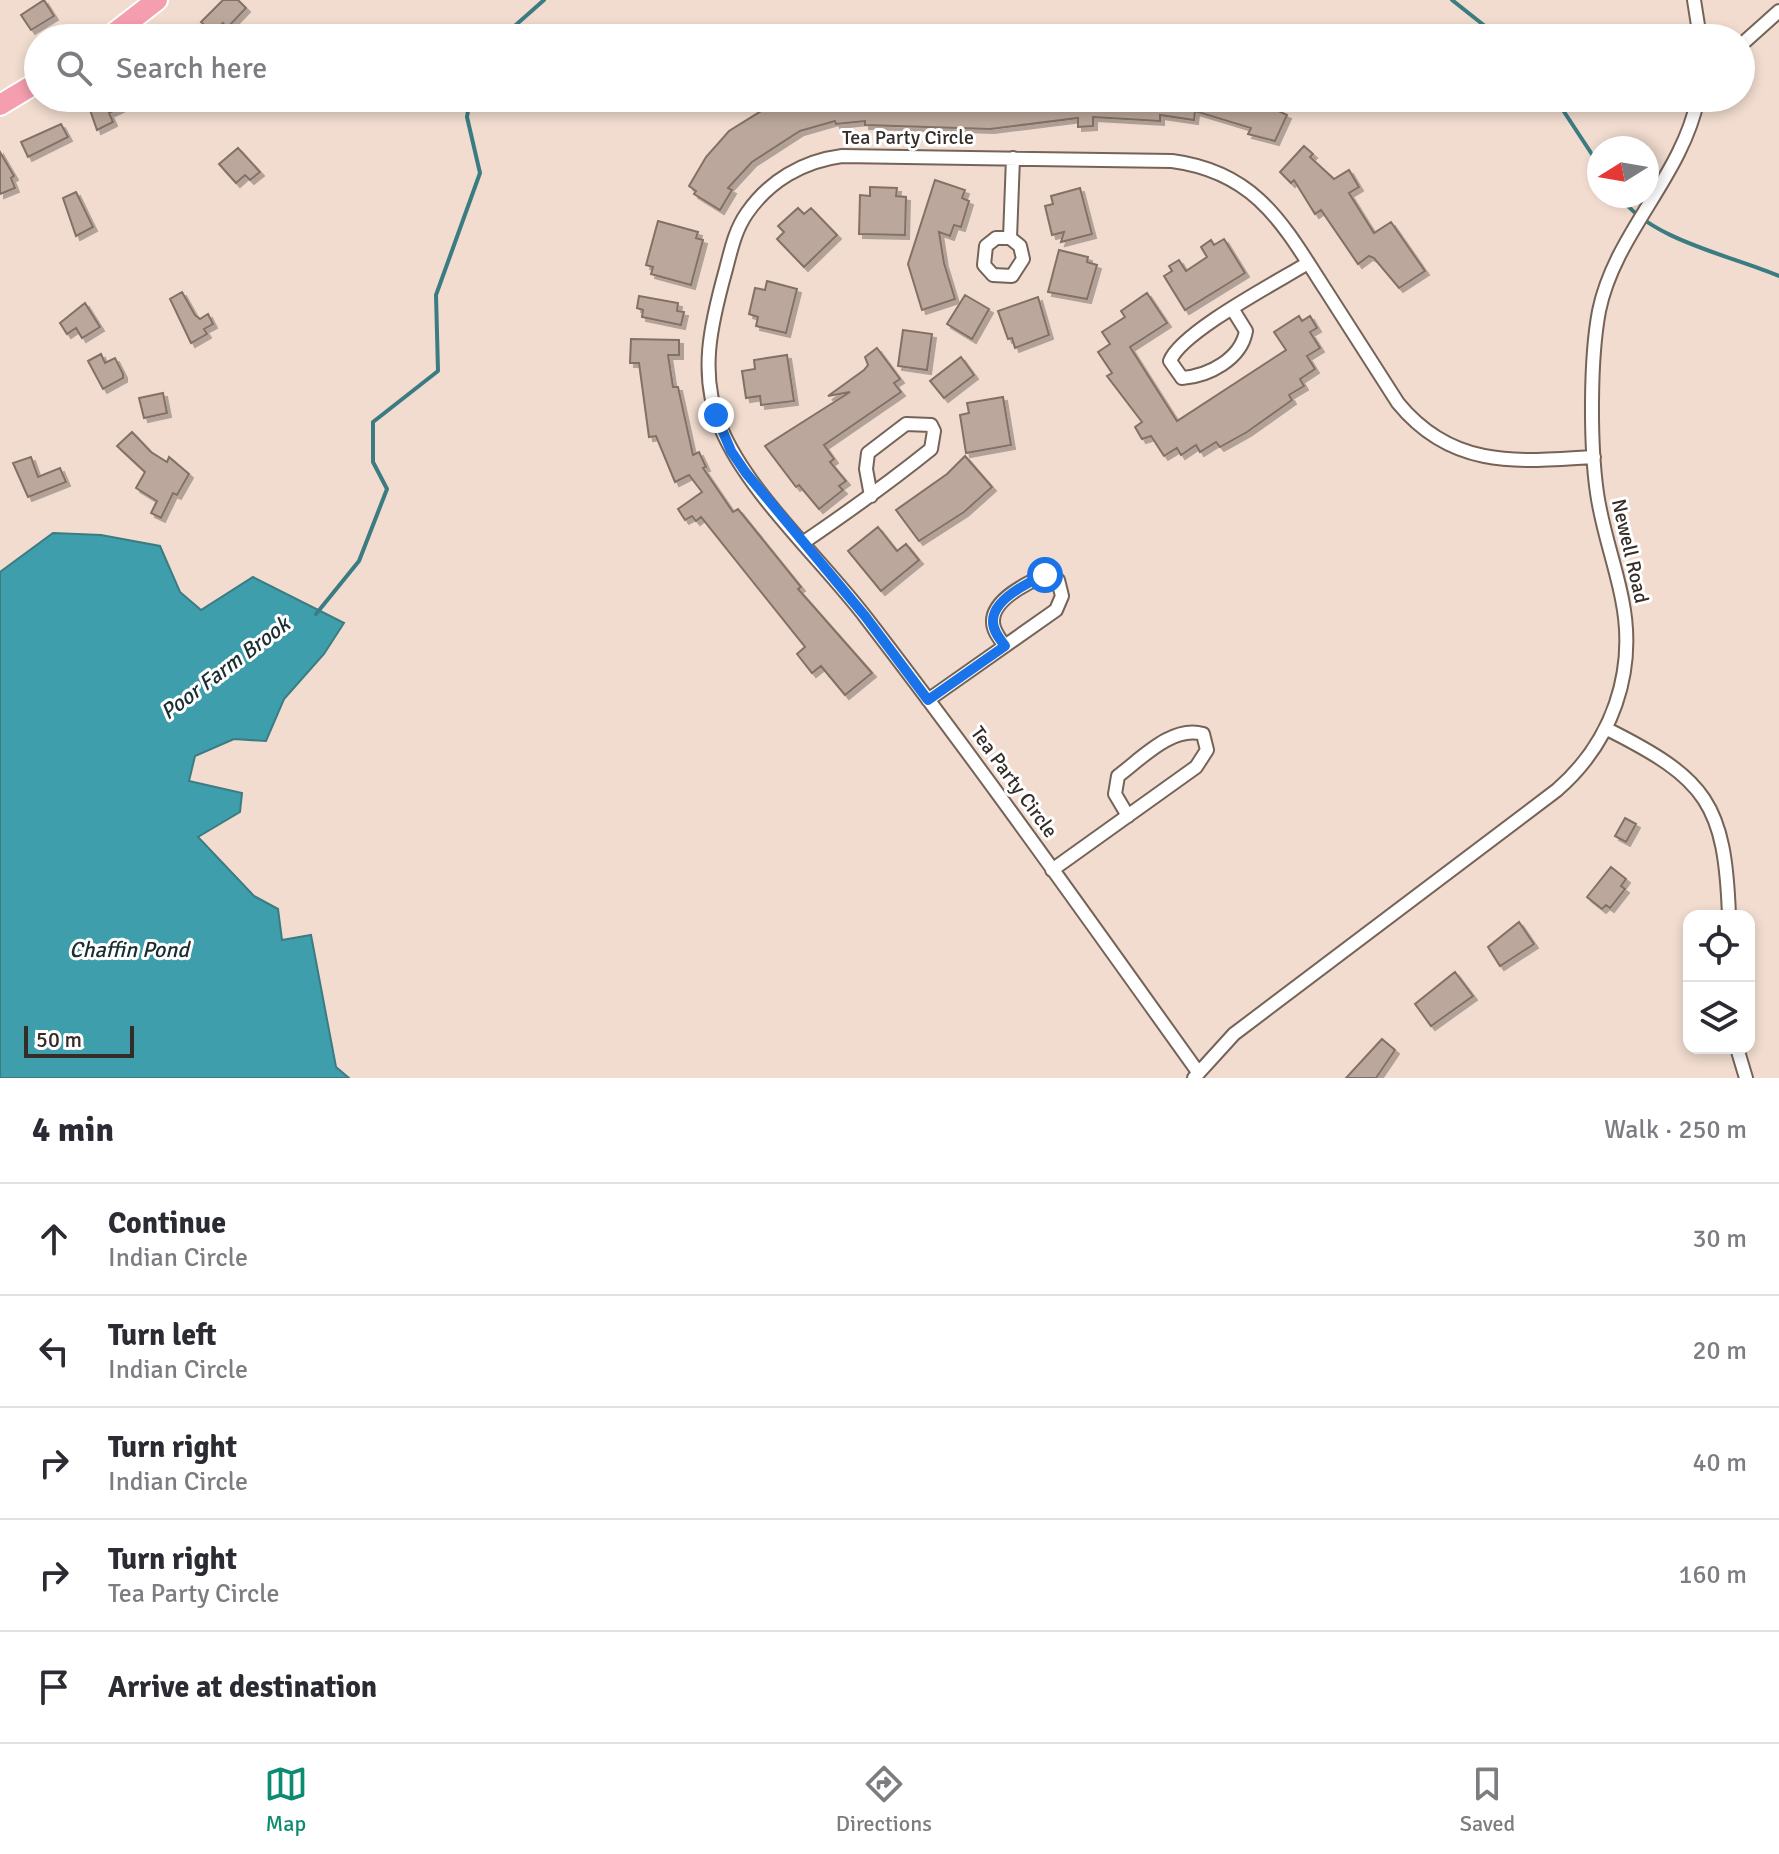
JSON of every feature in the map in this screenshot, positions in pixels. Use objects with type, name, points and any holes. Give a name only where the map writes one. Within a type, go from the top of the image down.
[{"type":"main road","points":[[126,24],[157,0]]},
{"type":"main road","points":[[0,105],[24,90]]},
{"type":"street","points":[[1694,0],[1698,24]]},
{"type":"street","points":[[1755,32],[1779,11]]},
{"type":"street","name":"Newell Road","points":[[1196,1075],[1234,1034],[1557,790],[1584,765],[1607,729],[1625,668],[1625,621],[1602,520],[1594,457],[1599,311],[1607,282],[1682,150],[1694,112]]},
{"type":"street","name":"Tea Party Circle","points":[[1196,1075],[928,700],[731,451],[710,390],[707,364],[712,325],[740,224],[775,183],[818,160],[866,154],[1172,161],[1213,170],[1271,208],[1398,403],[1436,438],[1487,458],[1521,461],[1594,457]]},
{"type":"street","points":[[1010,238],[1013,158]]},
{"type":"street","points":[[1233,310],[1246,331],[1244,345],[1220,366],[1198,377],[1182,378],[1170,361],[1176,347],[1233,310],[1308,263]]},
{"type":"street","points":[[804,542],[871,496],[931,449],[934,431],[931,425],[906,424],[868,453],[866,469],[871,496]]},
{"type":"street","points":[[928,700],[1005,646],[1056,610],[1062,596],[1058,580],[1045,575],[1029,582],[997,607],[992,620],[1005,646]]},
{"type":"street","points":[[1607,729],[1667,761],[1704,799],[1717,822],[1727,859],[1729,910]]},
{"type":"street","points":[[1052,870],[1128,816],[1196,767],[1207,750],[1203,734],[1189,730],[1173,736],[1118,776],[1115,794],[1128,816]]},
{"type":"street","points":[[1739,1054],[1746,1078]]},
{"type":"water","name":"Chaffin Pond","points":[[53,533],[101,535],[160,546],[180,592],[201,610],[253,577],[344,623],[324,654],[284,699],[266,741],[234,739],[195,756],[189,781],[242,793],[240,812],[198,837],[254,896],[278,909],[282,940],[311,935],[336,1067],[349,1078],[0,1078],[0,572]]},
{"type":"building","points":[[44,0],[54,16],[41,24],[27,24],[21,15]]},
{"type":"building","points":[[223,0],[238,0],[246,8],[231,24],[201,22]]},
{"type":"building","points":[[91,112],[111,112],[113,122],[97,130]]},
{"type":"building","points":[[760,112],[1195,112],[1194,120],[1160,115],[1160,121],[1093,117],[1093,126],[1078,127],[1078,118],[990,129],[865,125],[865,121],[836,124],[835,121],[800,131],[752,162],[728,188],[732,190],[720,210],[694,194],[696,191],[689,186],[706,157],[729,131]]},
{"type":"building","points":[[1198,112],[1281,112],[1287,115],[1275,141],[1248,134],[1251,128]]},
{"type":"building","points":[[61,124],[68,137],[28,157],[21,142]]},
{"type":"building","points":[[1304,146],[1313,154],[1310,157],[1334,179],[1349,170],[1359,187],[1349,193],[1374,233],[1391,222],[1425,271],[1399,288],[1374,258],[1369,256],[1358,264],[1321,210],[1315,214],[1294,180],[1291,183],[1280,172]]},
{"type":"building","points":[[238,148],[260,172],[250,180],[245,175],[236,183],[219,164]]},
{"type":"building","points":[[0,152],[14,176],[11,178],[15,188],[0,194]]},
{"type":"building","points":[[935,180],[965,190],[962,198],[969,201],[961,227],[954,225],[950,236],[939,232],[955,299],[922,310],[908,264]]},
{"type":"building","points":[[870,187],[897,188],[896,196],[906,197],[905,235],[859,234],[860,195],[870,196]]},
{"type":"building","points":[[1080,188],[1092,234],[1061,242],[1064,232],[1052,235],[1045,206],[1053,204],[1051,196]]},
{"type":"building","points":[[76,192],[93,227],[76,236],[63,198]]},
{"type":"building","points":[[798,208],[804,214],[811,208],[837,235],[804,267],[777,239],[784,232],[778,226]]},
{"type":"building","points":[[658,221],[698,232],[696,238],[703,240],[691,285],[651,274],[653,267],[646,265]]},
{"type":"building","points":[[1224,239],[1245,273],[1185,310],[1164,276],[1172,271],[1169,266],[1179,260],[1186,271],[1207,257],[1201,247],[1211,240],[1214,245]]},
{"type":"building","points":[[1059,250],[1088,257],[1087,262],[1097,265],[1087,299],[1048,292]]},
{"type":"building","points":[[767,281],[797,289],[786,333],[756,326],[758,317],[749,314],[755,288],[765,290]]},
{"type":"building","points":[[182,292],[195,315],[200,319],[208,314],[213,324],[204,329],[207,334],[191,343],[170,299]]},
{"type":"building","points":[[1147,293],[1167,323],[1130,347],[1177,421],[1286,350],[1274,332],[1299,316],[1302,321],[1310,316],[1317,328],[1310,332],[1320,348],[1307,356],[1315,369],[1300,379],[1304,386],[1289,395],[1292,400],[1247,432],[1220,447],[1216,442],[1200,452],[1196,445],[1181,455],[1177,448],[1164,456],[1151,436],[1142,439],[1135,427],[1142,422],[1107,376],[1112,373],[1098,352],[1110,344],[1102,332],[1125,317],[1121,311]]},
{"type":"building","points":[[965,295],[989,309],[972,339],[947,324]]},
{"type":"building","points":[[639,296],[678,303],[677,311],[684,312],[681,325],[642,317],[643,310],[637,308]]},
{"type":"building","points":[[1038,297],[1049,335],[1015,348],[1012,338],[1008,339],[998,311]]},
{"type":"building","points":[[85,303],[100,327],[82,338],[76,328],[67,334],[60,323]]},
{"type":"building","points":[[903,330],[932,334],[927,370],[898,366]]},
{"type":"building","points":[[631,339],[679,340],[679,355],[668,355],[673,387],[678,387],[693,455],[699,452],[706,467],[703,468],[733,512],[738,509],[801,587],[798,589],[872,673],[845,695],[821,666],[812,673],[797,654],[805,647],[701,517],[696,521],[692,516],[685,520],[678,509],[702,492],[689,475],[675,482],[656,436],[649,437],[639,363],[630,363]]},
{"type":"building","points":[[877,348],[900,379],[894,383],[901,392],[824,445],[834,459],[830,462],[846,481],[839,486],[843,490],[819,509],[799,485],[796,487],[765,446],[850,392],[828,396],[864,370],[868,365],[865,357]]},
{"type":"building","points":[[101,354],[105,363],[115,358],[123,374],[123,378],[103,389],[88,361]]},
{"type":"building","points":[[787,355],[794,401],[761,405],[760,396],[746,398],[742,371],[755,369],[754,360]]},
{"type":"building","points":[[961,357],[974,375],[944,398],[930,381]]},
{"type":"building","points":[[163,393],[167,413],[144,418],[139,398]]},
{"type":"building","points":[[1003,397],[1011,445],[966,453],[960,415],[969,413],[967,403]]},
{"type":"building","points":[[132,432],[151,452],[167,462],[169,457],[189,474],[177,495],[173,493],[161,518],[151,513],[157,501],[136,488],[145,472],[117,446]]},
{"type":"building","points":[[965,456],[992,487],[964,512],[919,541],[896,510],[947,474]]},
{"type":"building","points":[[31,457],[38,477],[60,468],[66,482],[28,497],[13,463]]},
{"type":"building","points":[[878,527],[897,551],[906,544],[919,560],[881,591],[848,551]]},
{"type":"building","points":[[1625,818],[1636,824],[1626,842],[1615,836]]},
{"type":"building","points":[[1611,867],[1626,879],[1621,886],[1625,889],[1610,908],[1606,905],[1602,909],[1587,897]]},
{"type":"building","points":[[1519,922],[1534,944],[1500,966],[1488,947]]},
{"type":"building","points":[[1455,972],[1473,996],[1431,1026],[1415,1004]]},
{"type":"building","points":[[1382,1039],[1395,1050],[1376,1078],[1346,1078]]},
{"type":"waterway","name":"Poor Farm Brook","points":[[517,24],[544,0]]},
{"type":"waterway","name":"Poor Farm Brook","points":[[1452,0],[1482,24]]},
{"type":"waterway","name":"Poor Farm Brook","points":[[316,614],[359,561],[387,489],[373,462],[373,422],[438,371],[436,295],[480,173],[468,112]]},
{"type":"waterway","name":"Poor Farm Brook","points":[[1564,112],[1587,147]]},
{"type":"waterway","name":"Poor Farm Brook","points":[[1630,208],[1670,235],[1779,276]]},
{"type":"route","points":[[716,415],[731,451],[746,473],[865,616],[928,700],[1005,646],[992,620],[997,607],[1029,582],[1045,575]]}]
